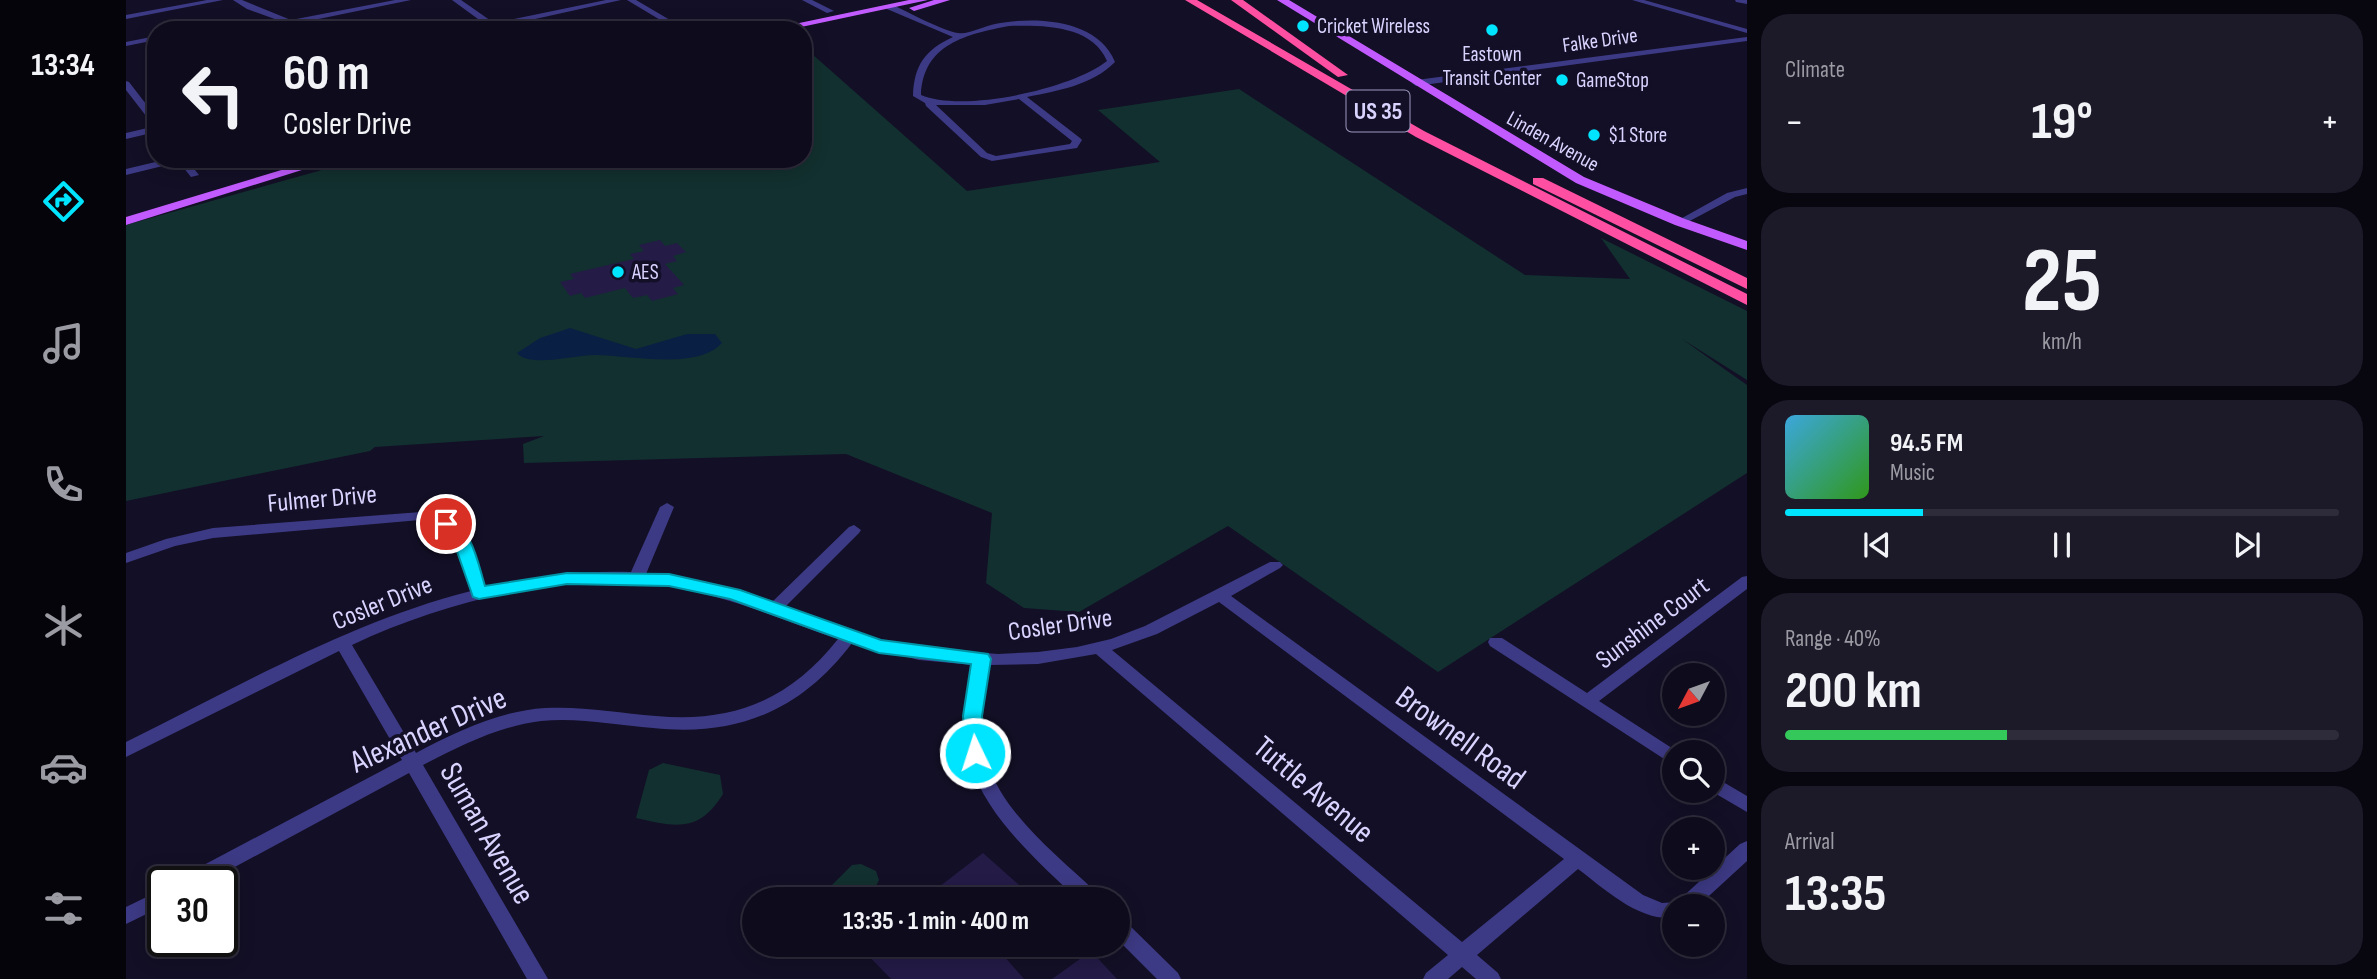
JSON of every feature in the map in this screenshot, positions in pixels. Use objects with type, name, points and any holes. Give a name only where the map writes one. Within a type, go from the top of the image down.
[{"type":"highway","points":[[1175,0],[1364,103]]},
{"type":"highway","name":"US 35","points":[[1189,0],[1364,103],[1675,257],[1747,300]]},
{"type":"highway","name":"US 35","points":[[1213,0],[1424,124],[1572,206]]},
{"type":"highway","points":[[1236,0],[1342,75]]},
{"type":"highway","name":"US 35","points":[[1675,257],[1747,284]]},
{"type":"main road","points":[[812,23],[895,10],[923,0]]},
{"type":"main road","points":[[812,27],[945,0]]},
{"type":"main road","name":"Linden Avenue","points":[[1282,0],[1580,180],[1680,222],[1747,246]]},
{"type":"main road","points":[[126,214],[277,168]]},
{"type":"main road","points":[[126,221],[301,168]]},
{"type":"street","points":[[126,17],[219,0]]},
{"type":"street","points":[[237,0],[249,9],[282,17],[287,21]]},
{"type":"street","points":[[300,21],[407,0]]},
{"type":"street","points":[[456,0],[486,21]]},
{"type":"street","points":[[526,21],[617,0]]},
{"type":"street","points":[[631,0],[667,21]]},
{"type":"street","points":[[809,0],[830,11]]},
{"type":"street","points":[[1636,0],[1747,31]]},
{"type":"street","points":[[1739,0],[1747,2]]},
{"type":"street","points":[[895,10],[954,37]]},
{"type":"street","points":[[929,104],[956,106],[1021,97],[1099,73],[1110,64],[1109,53],[1082,33],[1050,24],[1009,24],[954,37],[931,57],[917,81],[917,96],[984,155],[995,159],[1074,146],[1077,140],[1021,97]]},
{"type":"street","name":"Falke Drive","points":[[1416,83],[1747,39]]},
{"type":"street","points":[[126,44],[147,40]]},
{"type":"street","points":[[126,84],[147,111]]},
{"type":"street","points":[[126,102],[138,99]]},
{"type":"street","points":[[126,136],[147,131]]},
{"type":"street","points":[[126,172],[147,167]]},
{"type":"street","points":[[188,168],[194,175]]},
{"type":"street","points":[[1680,222],[1731,195],[1747,191]]},
{"type":"street","points":[[637,577],[667,507]]},
{"type":"street","name":"Fulmer Drive","points":[[126,558],[171,542],[213,533],[421,516],[446,524],[461,538],[479,593]]},
{"type":"street","points":[[774,609],[854,530]]},
{"type":"street","name":"Cosler Drive","points":[[126,750],[342,644],[425,610],[479,593],[567,578],[637,577],[721,590],[848,637],[908,652],[982,659],[1051,655],[1098,648],[1150,631],[1275,565]]},
{"type":"street","name":"Sunshine Court","points":[[1587,702],[1747,581]]},
{"type":"street","name":"Brownell Road","points":[[1218,594],[1577,859],[1636,901],[1662,911]]},
{"type":"street","name":"Alexander Drive","points":[[220,866],[413,763],[497,724],[542,713],[585,712],[678,724],[705,723],[748,715],[803,687],[831,662],[848,637]]},
{"type":"street","points":[[1496,642],[1662,751]]},
{"type":"street","name":"Suman Avenue","points":[[342,644],[538,979]]},
{"type":"street","name":"Tuttle Avenue","points":[[1098,648],[1491,979]]},
{"type":"street","points":[[982,659],[972,716],[975,753],[980,768],[1005,812],[1078,887]]},
{"type":"street","points":[[1725,791],[1747,805]]},
{"type":"street","points":[[1698,894],[1747,849]]},
{"type":"street","points":[[1433,979],[1577,859]]},
{"type":"street","points":[[126,916],[147,905]]},
{"type":"street","points":[[1130,938],[1171,979]]},
{"type":"green space","points":[[812,54],[967,191],[1160,162],[1098,110],[1239,89],[1525,275],[1630,279],[1601,238],[1747,311],[1747,380],[1682,339],[1747,385],[1747,473],[1438,672],[1228,526],[1079,612],[1024,608],[986,583],[992,513],[846,454],[524,463],[523,444],[544,436],[375,447],[370,451],[126,501],[126,225],[329,168],[812,168]]},
{"type":"green space","points":[[663,763],[720,775],[723,794],[705,815],[686,824],[663,824],[636,818],[649,770]]},
{"type":"green space","points":[[861,864],[876,871],[879,880],[877,887],[830,887],[852,865]]},
{"type":"water","points":[[570,328],[636,349],[687,334],[715,334],[722,343],[710,352],[696,357],[661,360],[595,355],[532,360],[517,353],[540,338]]},
{"type":"building","name":"AES","points":[[660,240],[665,246],[677,243],[686,252],[673,256],[677,261],[665,264],[684,285],[673,288],[678,294],[652,301],[647,295],[633,298],[625,288],[585,298],[581,293],[570,296],[560,282],[574,279],[570,274],[634,259],[630,254],[644,251],[639,245]]},
{"type":"building","points":[[983,853],[1021,887],[939,887]]},
{"type":"building","points":[[870,957],[1005,957],[1024,979],[891,979]]},
{"type":"building","points":[[1083,957],[1097,957],[1117,979],[1052,979]]},
{"type":"place","name":"Cricket Wireless","points":[[1303,26]]},
{"type":"place","name":"Eastown Transit Center","points":[[1492,30]]},
{"type":"place","name":"GameStop","points":[[1562,80]]},
{"type":"place","name":"$1 Store","points":[[1594,135]]},
{"type":"place","name":"AES","points":[[618,272]]},
{"type":"route","points":[[446,524],[461,538],[479,593],[567,578],[637,577],[669,580],[734,594],[879,647],[982,659],[972,716],[975,753]]}]
